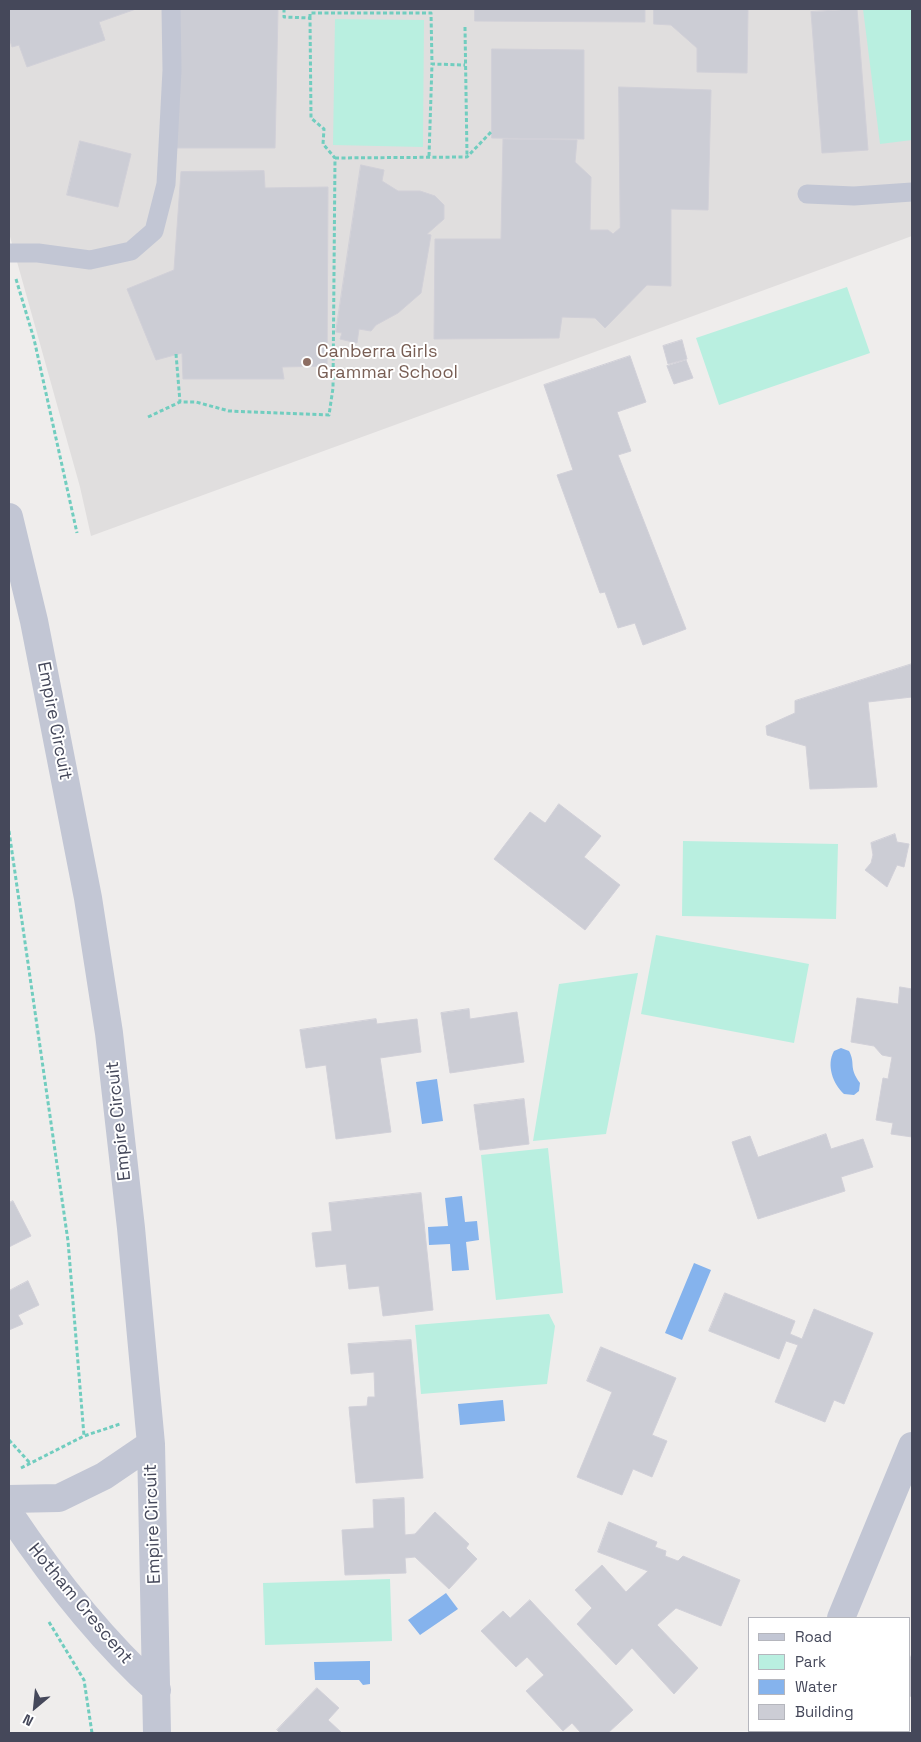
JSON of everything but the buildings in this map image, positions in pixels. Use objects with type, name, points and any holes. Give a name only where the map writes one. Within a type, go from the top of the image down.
[{"type":"street","name":"Empire Circuit","points":[[9,517],[34,621],[88,898],[109,1033],[131,1228],[151,1444],[158,1733]]},
{"type":"street","points":[[9,1500],[59,1498],[104,1476],[151,1444]]},
{"type":"street","points":[[841,1617],[912,1446]]},
{"type":"street","name":"Hotham Crescent","points":[[9,1513],[39,1558],[132,1668],[157,1690]]},
{"type":"lane","points":[[9,252],[38,253],[90,260],[131,251],[154,231],[166,184],[172,70],[171,9]]},
{"type":"lane","points":[[807,194],[854,196],[912,192]]},
{"type":"path","points":[[284,9],[284,17],[310,18]]},
{"type":"path","points":[[148,417],[180,402],[196,402],[229,411],[329,415],[333,388],[335,158],[323,144],[324,129],[311,118],[310,13],[431,13],[432,64],[429,156]]},
{"type":"path","points":[[465,28],[467,157]]},
{"type":"path","points":[[432,64],[466,65]]},
{"type":"path","points":[[335,158],[467,157],[492,131]]},
{"type":"path","points":[[14,275],[34,339],[77,533]]},
{"type":"path","points":[[176,354],[180,402]]},
{"type":"path","points":[[9,831],[68,1241],[84,1436]]},
{"type":"path","points":[[16,1470],[84,1436],[123,1423],[146,1406]]},
{"type":"path","points":[[9,1440],[30,1463]]},
{"type":"path","points":[[44,1613],[84,1680],[92,1733]]},
{"type":"shaded area","name":"Canberra Girls Grammar School","points":[[9,9],[912,9],[912,236],[91,536],[80,487],[9,233]]},
{"type":"green space","points":[[863,9],[912,9],[912,140],[880,144]]},
{"type":"green space","points":[[335,19],[424,20],[423,147],[333,145]]},
{"type":"green space","points":[[847,287],[870,353],[719,405],[696,338]]},
{"type":"green space","points":[[683,841],[838,844],[836,919],[682,916]]},
{"type":"green space","points":[[656,935],[809,964],[794,1043],[641,1014]]},
{"type":"green space","points":[[638,973],[606,1134],[533,1141],[559,984]]},
{"type":"green space","points":[[548,1148],[563,1293],[496,1300],[481,1155]]},
{"type":"green space","points":[[549,1314],[555,1326],[547,1384],[421,1394],[415,1325]]},
{"type":"green space","points":[[390,1579],[392,1641],[265,1645],[263,1583]]},
{"type":"water","points":[[841,1048],[849,1051],[854,1073],[860,1083],[859,1091],[854,1095],[844,1094],[832,1074],[832,1056],[834,1051]]},
{"type":"water","points":[[437,1079],[443,1121],[422,1124],[416,1082]]},
{"type":"water","points":[[462,1196],[465,1222],[477,1221],[479,1240],[466,1242],[469,1270],[452,1271],[450,1244],[429,1245],[428,1227],[448,1226],[445,1198]]},
{"type":"water","points":[[694,1263],[711,1270],[682,1340],[665,1333]]},
{"type":"water","points":[[503,1400],[505,1421],[460,1425],[458,1404]]},
{"type":"water","points":[[446,1593],[458,1609],[420,1635],[408,1620]]},
{"type":"water","points":[[370,1661],[370,1684],[363,1685],[359,1680],[315,1680],[314,1662]]},
{"type":"place","name":"Canberra Girls Grammar School","points":[[307,362]]}]
